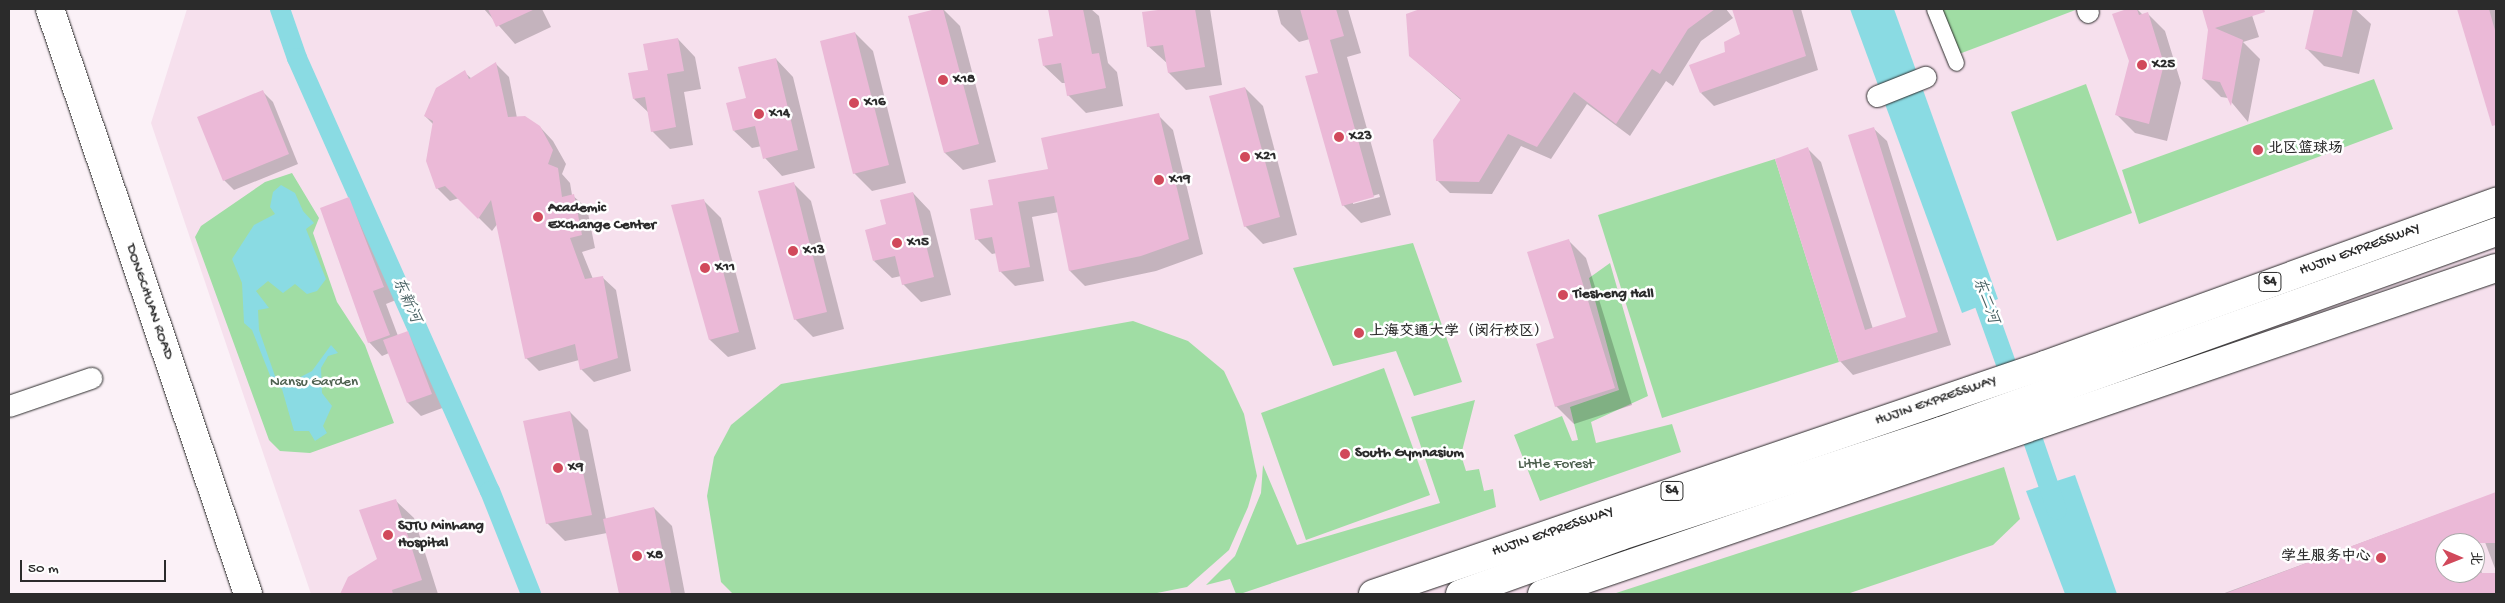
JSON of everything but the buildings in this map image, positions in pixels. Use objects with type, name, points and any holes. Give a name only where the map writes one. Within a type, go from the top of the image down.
[{"type":"main road","name":"DONGCHUAN ROAD","points":[[50,9],[248,594]]},
{"type":"main road","name":"HUJIN EXPRESSWAY","points":[[1374,594],[1970,388],[2044,365],[2496,202]]},
{"type":"main road","name":"HUJIN EXPRESSWAY","points":[[1542,594],[2062,402],[2496,232]]},
{"type":"main road","name":"HUJIN EXPRESSWAY","points":[[2062,402],[2496,268]]},
{"type":"main road","name":"HUJIN EXPRESSWAY","points":[[1460,594],[1621,536],[1982,430]]},
{"type":"street","points":[[1934,9],[1956,63]]},
{"type":"street","points":[[1877,96],[1925,76]]},
{"type":"street","points":[[9,406],[91,378]]},
{"type":"shaded area","name":"上海交通大学（闵行校区）","points":[[187,9],[2496,9],[2496,594],[311,594],[151,123]]},
{"type":"green space","points":[[1942,9],[2078,9],[1959,54]]},
{"type":"green space","name":"北区篮球场","points":[[2374,79],[2393,129],[2139,224],[2122,170]]},
{"type":"green space","points":[[2086,84],[2132,213],[2057,241],[2011,112]]},
{"type":"green space","points":[[1775,159],[1839,362],[1662,418],[1598,215]]},
{"type":"green space","name":"Nansu Garden","points":[[292,173],[319,218],[313,233],[337,302],[365,345],[394,423],[310,453],[280,451],[269,440],[195,237],[201,226],[265,182]]},
{"type":"green space","points":[[1413,243],[1462,382],[1414,396],[1396,351],[1333,366],[1293,268]]},
{"type":"green space","name":"Little Forest","points":[[1610,263],[1648,396],[1591,422],[1596,443],[1672,424],[1681,452],[1540,501],[1514,435],[1562,416],[1572,441],[1578,440],[1570,407],[1619,390],[1589,278]]},
{"type":"green space","points":[[1133,321],[1188,341],[1224,371],[1244,414],[1257,476],[1248,507],[1229,550],[1187,587],[1152,594],[733,594],[721,582],[707,496],[714,457],[731,425],[781,384]]},
{"type":"green space","name":"South Gymnasium","points":[[1384,368],[1430,495],[1306,540],[1261,413]]},
{"type":"green space","points":[[1475,400],[1461,455],[1466,471],[1479,469],[1484,491],[1493,489],[1496,507],[1240,594],[1236,594],[1230,579],[1206,585],[1235,556],[1261,493],[1263,465],[1297,545],[1440,503],[1411,417]]},
{"type":"green space","points":[[2004,467],[2020,519],[1993,545],[1847,594],[1613,594]]},
{"type":"water","points":[[1850,9],[1894,9],[1998,299],[1962,313]]},
{"type":"water","points":[[281,185],[295,193],[303,211],[314,223],[306,229],[326,279],[317,291],[307,294],[295,284],[283,293],[268,281],[256,291],[269,308],[258,310],[259,330],[275,376],[289,383],[312,371],[331,345],[338,353],[328,356],[321,368],[322,393],[332,406],[323,426],[327,433],[315,441],[309,431],[294,431],[282,389],[273,383],[252,330],[244,323],[242,283],[232,259],[254,225],[275,214],[270,207],[273,192]]},
{"type":"water","points":[[2075,475],[2117,594],[2065,594],[2026,491]]},
{"type":"waterway","name":"东新河","points":[[280,9],[297,58],[490,491],[531,594]]},
{"type":"waterway","name":"东二河","points":[[1976,280],[2015,389]]},
{"type":"waterway","name":"东二河","points":[[2025,417],[2057,510]]},
{"type":"place","name":"X25","points":[[2142,65]]},
{"type":"place","name":"X18","points":[[943,80]]},
{"type":"place","name":"X16","points":[[854,103]]},
{"type":"place","name":"X14","points":[[759,114]]},
{"type":"place","name":"X23","points":[[1339,137]]},
{"type":"place","name":"北区篮球场","points":[[2258,150]]},
{"type":"place","name":"X21","points":[[1245,157]]},
{"type":"place","name":"X19","points":[[1159,180]]},
{"type":"place","name":"Academic Exchange Center","points":[[538,217]]},
{"type":"place","name":"X15","points":[[897,243]]},
{"type":"place","name":"X13","points":[[793,251]]},
{"type":"place","name":"X11","points":[[705,268]]},
{"type":"place","name":"Tiesheng Hall","points":[[1563,295]]},
{"type":"place","name":"上海交通大学（闵行校区）","points":[[1359,333]]},
{"type":"place","name":"South Gymnasium","points":[[1345,454]]},
{"type":"place","name":"X9","points":[[558,468]]},
{"type":"place","name":"SJTU Minhang Hospital","points":[[388,535]]},
{"type":"place","name":"X8","points":[[637,556]]},
{"type":"place","name":"学生服务中心","points":[[2381,558]]}]
